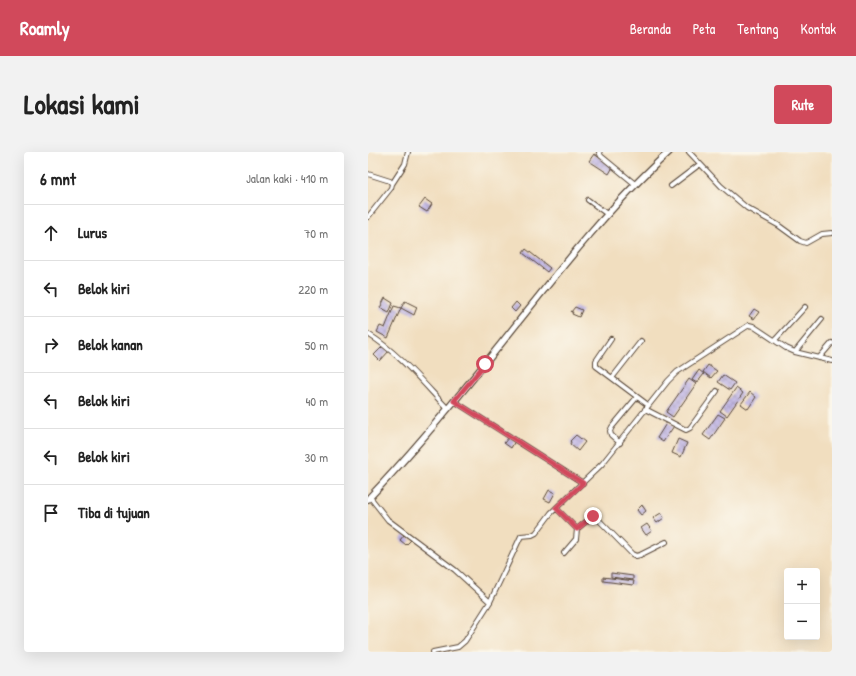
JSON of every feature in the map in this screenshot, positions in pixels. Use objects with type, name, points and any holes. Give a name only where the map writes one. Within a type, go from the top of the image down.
[{"type":"main road","points":[[369,498],[402,463],[448,409],[554,276],[607,214],[635,184],[669,152]]},
{"type":"street","points":[[368,217],[391,188],[405,164],[408,152]]},
{"type":"street","points":[[599,152],[601,156],[635,184]]},
{"type":"street","points":[[689,152],[744,206],[778,225],[800,241],[806,243],[822,234],[832,233]]},
{"type":"street","points":[[671,186],[700,164]]},
{"type":"street","points":[[368,174],[390,181],[392,184]]},
{"type":"street","points":[[588,200],[607,214]]},
{"type":"street","points":[[775,340],[805,307]]},
{"type":"street","points":[[795,352],[822,320]]},
{"type":"street","points":[[433,652],[454,648],[463,644],[490,602],[521,536],[534,534],[548,516],[602,464],[668,380],[677,372],[745,326],[753,326],[786,348],[795,352],[832,360]]},
{"type":"street","points":[[368,334],[408,366],[448,409]]},
{"type":"street","points":[[611,339],[595,364],[648,405]]},
{"type":"street","points":[[612,378],[641,341]]},
{"type":"street","points":[[820,358],[832,343]]},
{"type":"street","points":[[645,409],[686,430],[690,428],[717,391]]},
{"type":"street","points":[[620,443],[611,436],[610,431],[637,397]]},
{"type":"street","points":[[454,401],[583,483]]},
{"type":"street","points":[[369,498],[388,520],[455,570],[490,602]]},
{"type":"street","points":[[556,508],[577,529]]},
{"type":"street","points":[[564,553],[576,539],[577,529],[593,516],[595,516],[632,554],[636,556],[640,556],[666,542]]},
{"type":"building","points":[[594,154],[613,167],[609,174],[589,161]]},
{"type":"building","points":[[425,199],[432,204],[427,212],[419,207]]},
{"type":"building","points":[[526,249],[550,268],[547,272],[523,253]]},
{"type":"building","points":[[385,298],[393,303],[389,313],[380,308]]},
{"type":"building","points":[[405,301],[417,307],[414,315],[401,308]]},
{"type":"building","points":[[516,302],[520,306],[515,312],[511,308]]},
{"type":"building","points":[[394,306],[401,308],[388,338],[377,332],[380,326],[385,328]]},
{"type":"building","points":[[575,307],[582,310],[579,317],[571,312]]},
{"type":"building","points":[[754,309],[759,312],[754,319],[749,316]]},
{"type":"building","points":[[383,346],[389,351],[380,361],[374,355]]},
{"type":"building","points":[[708,365],[717,371],[711,378],[703,372]]},
{"type":"building","points":[[699,370],[704,374],[697,383],[692,380]]},
{"type":"building","points":[[723,375],[735,383],[730,390],[718,382]]},
{"type":"building","points":[[689,379],[696,384],[673,417],[666,412]]},
{"type":"building","points":[[736,388],[743,393],[727,416],[720,411]]},
{"type":"building","points":[[750,392],[756,397],[748,409],[741,404]]},
{"type":"building","points":[[718,414],[725,418],[710,440],[703,435]]},
{"type":"building","points":[[667,422],[674,426],[663,442],[657,438]]},
{"type":"building","points":[[576,435],[585,442],[578,451],[570,444],[570,441]]},
{"type":"building","points":[[509,437],[515,441],[511,448],[504,443]]},
{"type":"building","points":[[678,439],[687,443],[681,457],[672,453]]},
{"type":"building","points":[[549,490],[555,493],[550,502],[544,499]]},
{"type":"building","points":[[642,505],[646,511],[641,515],[637,510]]},
{"type":"building","points":[[661,513],[664,518],[657,523],[653,518]]},
{"type":"building","points":[[647,524],[652,531],[646,535],[641,528]]},
{"type":"building","points":[[404,535],[411,540],[406,545],[400,540]]},
{"type":"building","points":[[611,573],[633,576],[633,580],[611,577]]},
{"type":"building","points":[[603,577],[634,581],[633,585],[603,581]]},
{"type":"route","points":[[485,364],[454,401],[583,483],[556,508],[577,529],[593,516]]}]
